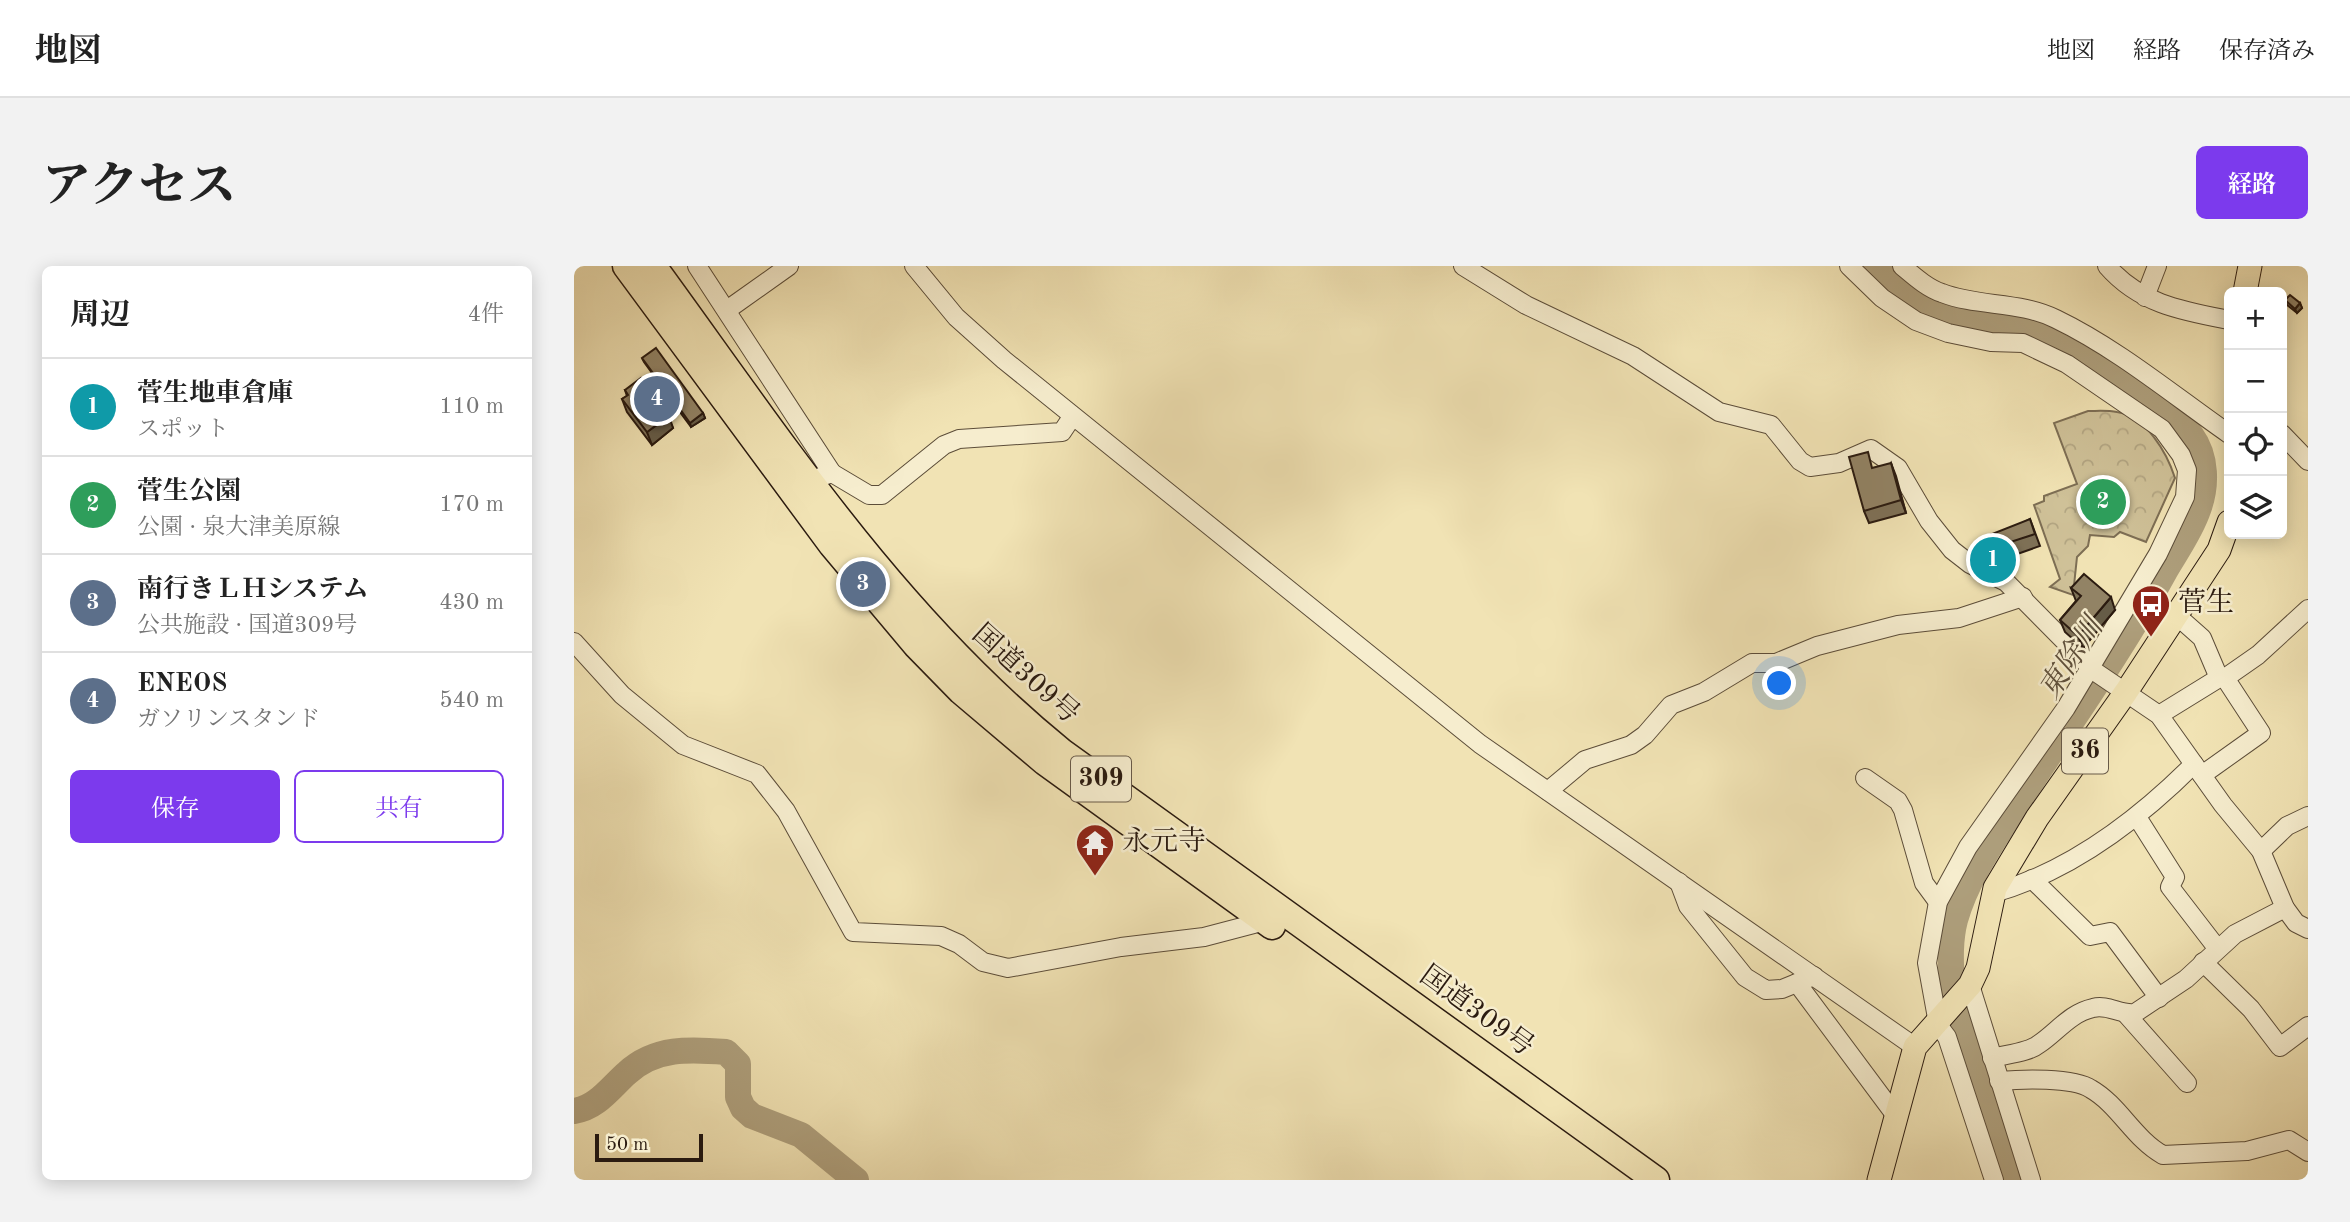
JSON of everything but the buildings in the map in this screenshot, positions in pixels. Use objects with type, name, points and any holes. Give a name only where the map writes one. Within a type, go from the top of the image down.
[{"type":"highway","name":"国道309号","points":[[626,266],[832,545],[874,597],[934,663],[1004,729],[1086,795],[1271,914],[1656,1180]]},
{"type":"highway","name":"国道309号","points":[[653,266],[820,477],[887,582],[962,664],[1024,721],[1271,914],[1625,1180]]},
{"type":"main road","points":[[2246,287],[2250,266]]},
{"type":"main road","name":"36","points":[[1879,1180],[1915,1047],[1968,987],[1978,968],[1994,893],[2037,817],[2122,689],[2176,615],[2219,550],[2224,536]]},
{"type":"street","points":[[697,266],[727,310],[820,477],[869,495],[882,495],[944,444],[959,439],[1062,432],[1072,417]]},
{"type":"street","points":[[727,310],[789,266]]},
{"type":"street","points":[[914,266],[956,317],[1072,417],[1480,744],[1679,882],[1805,979],[1915,1047]]},
{"type":"street","points":[[1463,266],[1526,305],[1633,356],[1719,412],[1771,425],[1800,461],[1810,467],[1839,463],[1871,449],[1890,460],[1929,521],[1952,550],[1970,564],[2006,582],[2092,669],[2159,715],[2261,851],[2285,908],[2296,923],[2308,929]]},
{"type":"street","points":[[1849,266],[1882,298],[1916,321],[1948,333],[1991,342],[2023,343],[2040,349],[2162,429],[2181,454],[2187,470],[2185,497],[2158,554],[2092,669],[1968,848],[1938,902],[1927,963],[1939,1017],[1994,1180]]},
{"type":"street","points":[[1902,266],[1941,293],[1976,302],[2016,306],[2054,317],[2101,343],[2224,431]]},
{"type":"street","points":[[2107,266],[2134,292],[2173,310],[2224,319]]},
{"type":"street","points":[[2145,297],[2157,266]]},
{"type":"street","points":[[2287,439],[2308,461]]},
{"type":"street","points":[[1548,791],[1585,760],[1630,745],[1645,735],[1671,705],[1704,692],[1752,663],[1776,663],[1817,646],[1898,625],[1959,618],[2023,597]]},
{"type":"street","points":[[2159,715],[2258,655],[2308,609]]},
{"type":"street","points":[[1994,893],[2032,879],[2087,851],[2137,817],[2198,769],[2261,733],[2222,678],[2202,639],[2176,615]]},
{"type":"street","points":[[574,642],[622,695],[683,745],[757,774],[786,811],[853,932],[941,936],[959,944],[983,962],[1008,968],[1121,947],[1204,937],[1271,914]]},
{"type":"street","points":[[1865,778],[1898,801],[1924,883],[1938,902]]},
{"type":"street","points":[[2261,851],[2287,826],[2308,816]]},
{"type":"street","points":[[2137,817],[2175,877],[2170,887],[2217,948]]},
{"type":"street","points":[[2032,879],[2090,936],[2110,932],[2159,998]]},
{"type":"street","points":[[1679,882],[1688,906],[1745,977],[1766,990],[1805,979]]},
{"type":"street","points":[[1992,1058],[2037,1046],[2056,1029],[2090,1008],[2102,1006],[2126,1014],[2135,1013],[2186,979],[2235,934],[2285,908]]},
{"type":"street","points":[[2203,962],[2251,1009],[2280,1047],[2308,1026]]},
{"type":"street","points":[[1805,979],[1896,1115]]},
{"type":"street","points":[[1968,987],[2031,1180]]},
{"type":"street","points":[[2126,1014],[2188,1083]]},
{"type":"street","points":[[2000,1081],[2031,1077],[2090,1088],[2141,1138],[2163,1155],[2247,1151],[2290,1140],[2308,1152]]},
{"type":"green space","points":[[2088,411],[2117,412],[2137,420],[2161,447],[2175,478],[2146,542],[2120,532],[2114,537],[2090,535],[2088,546],[2077,557],[2073,595],[2050,587],[2060,579],[2034,505],[2044,501],[2044,496],[2077,484],[2054,423]]},
{"type":"waterway","name":"東除川","points":[[1876,266],[1894,285],[1933,308],[2044,332],[2076,348],[2144,395],[2181,425],[2191,435],[2203,462],[2201,501],[2187,534],[2113,658],[1983,858],[1967,888],[1955,920],[1951,946],[1952,989],[2017,1180]]},
{"type":"waterway","points":[[574,1111],[590,1106],[627,1073],[649,1058],[686,1050],[726,1052],[738,1064],[738,1097],[743,1108],[752,1116],[801,1135],[856,1180]]},
{"type":"place","name":"ENEOS","points":[[657,399]]},
{"type":"place","name":"菅生公園","points":[[2103,502]]},
{"type":"place","name":"菅生地車倉庫","points":[[1993,560]]},
{"type":"place","name":"南行きＬＨシステム","points":[[863,584]]},
{"type":"place","name":"菅生","points":[[2151,638]]},
{"type":"place","name":"永元寺","points":[[1095,877]]}]
